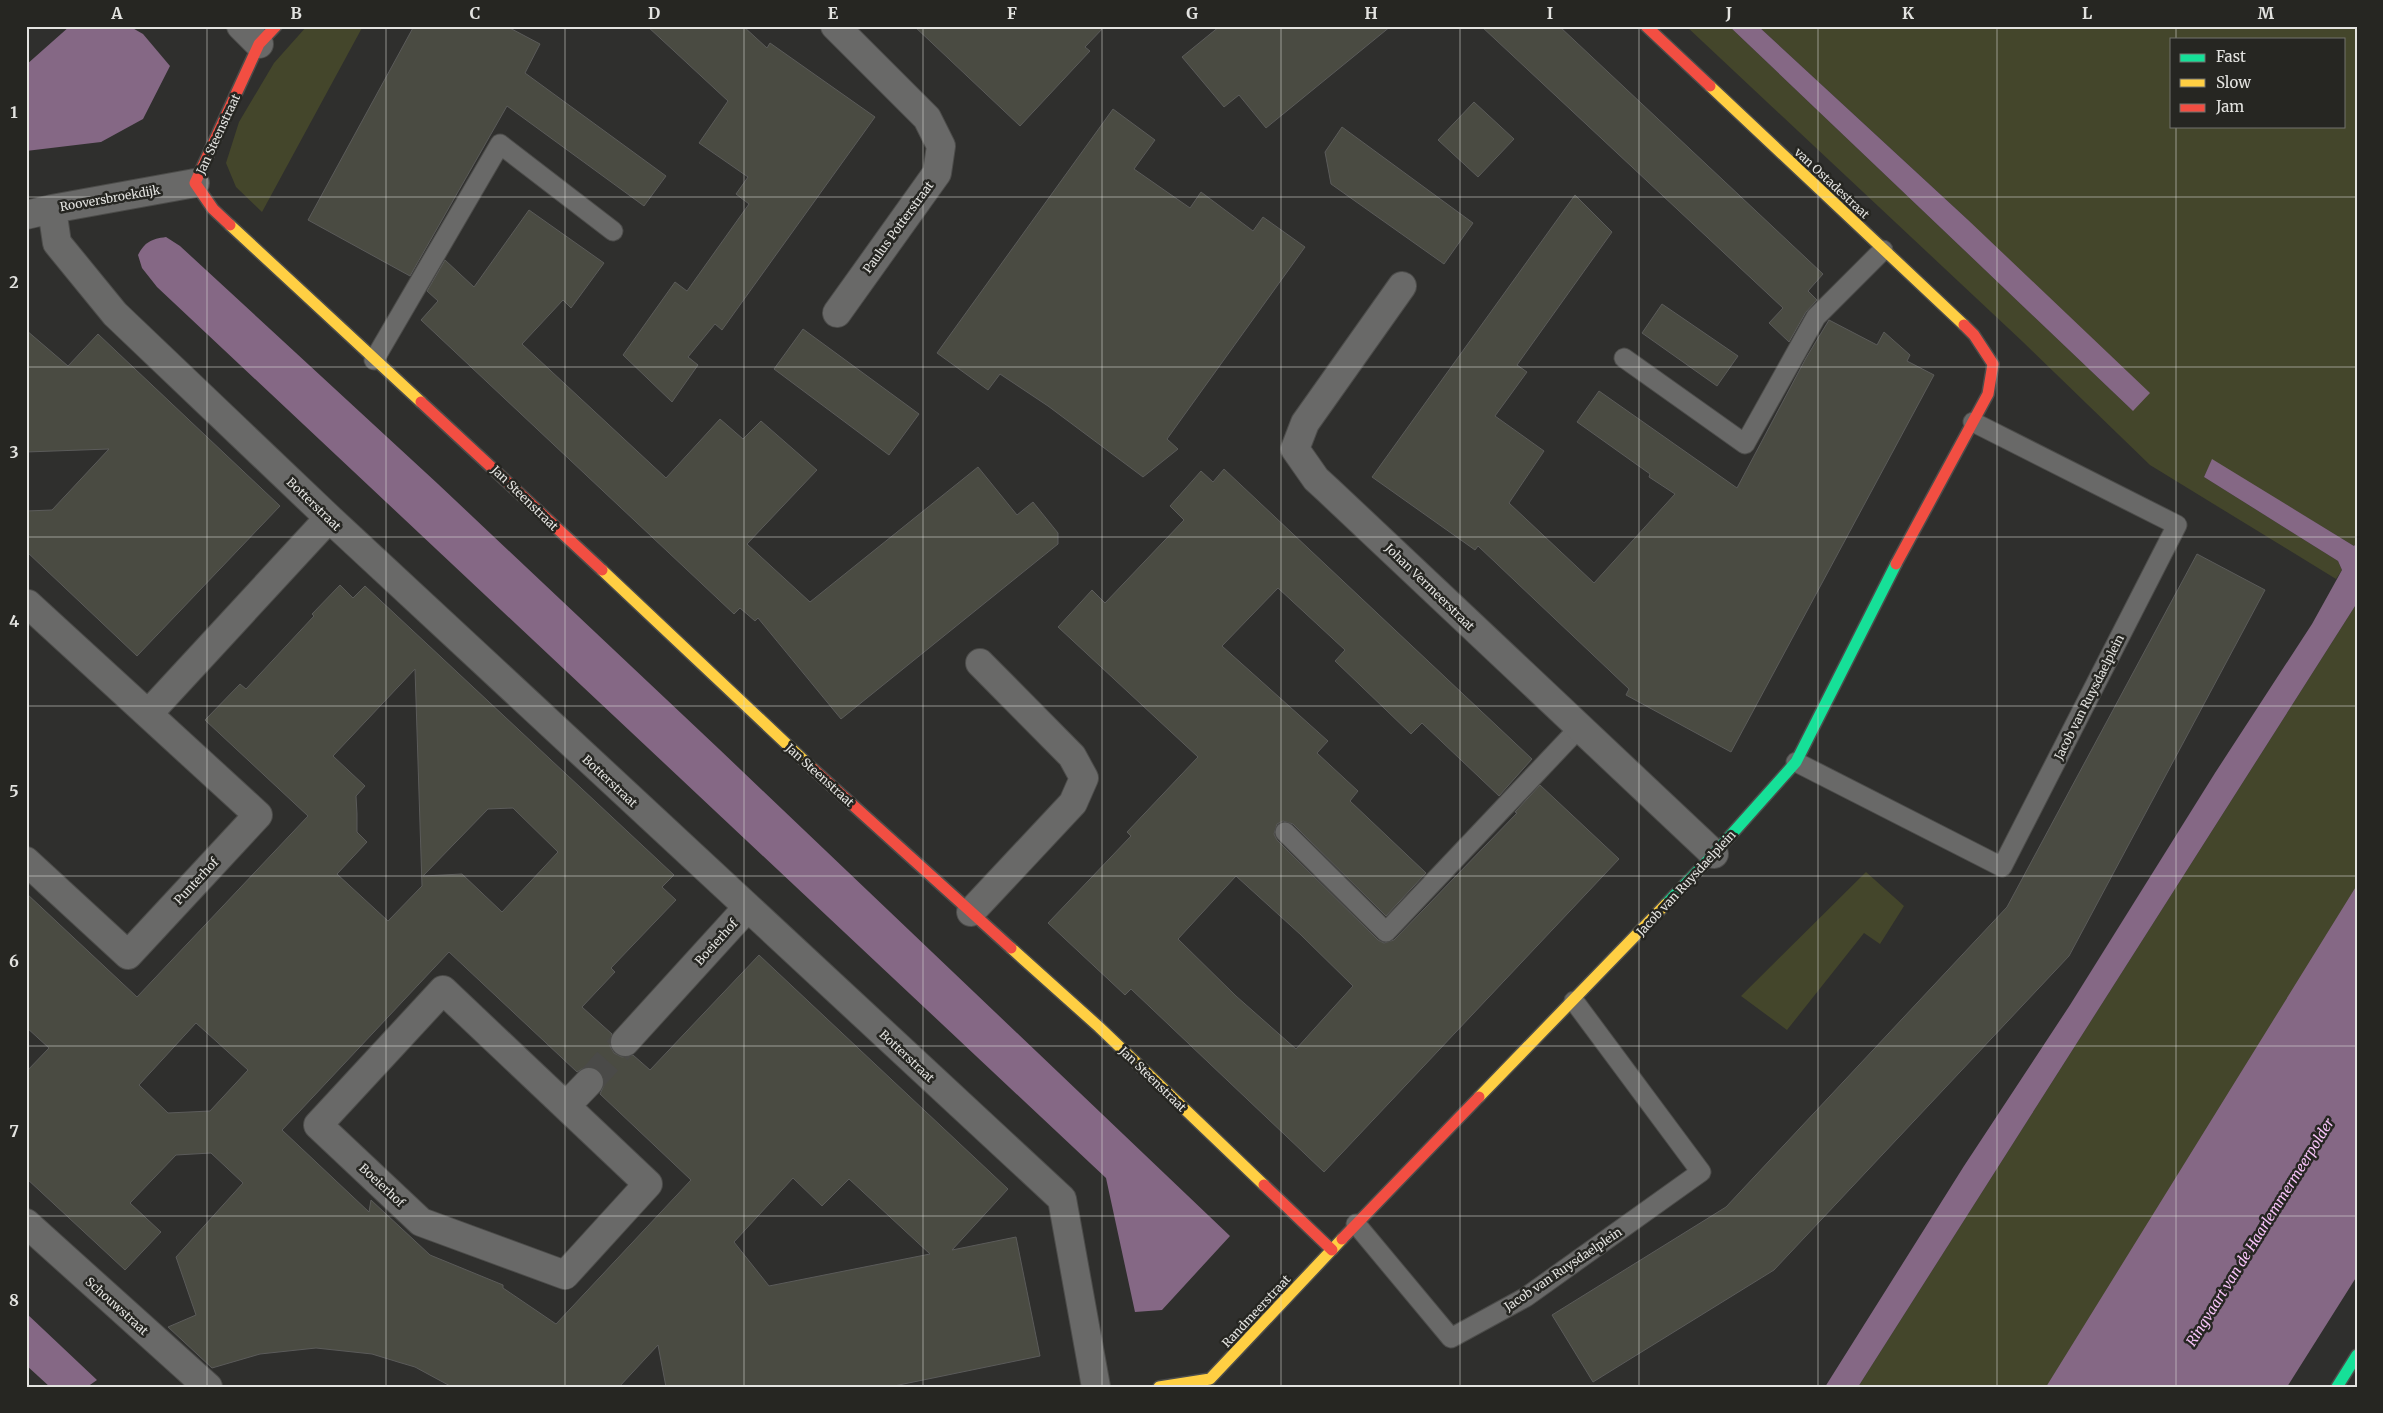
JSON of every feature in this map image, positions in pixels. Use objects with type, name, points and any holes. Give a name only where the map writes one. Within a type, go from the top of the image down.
[{"type":"street","name":"Paulus Potterstraat","points":[[836,26],[927,118],[941,146],[937,173],[837,313]]},
{"type":"street","name":"van Ostadestraat","points":[[1646,26],[1974,335],[1993,364]]},
{"type":"street","name":"Jan Steenstraat","points":[[259,32],[195,183],[214,209],[374,360],[485,460],[833,788],[1100,1027],[1332,1250]]},
{"type":"street","name":"Rooversbroekdijk","points":[[39,212],[195,183]]},
{"type":"street","name":"Botterstraat","points":[[39,212],[57,243],[115,314],[329,518],[746,908],[1062,1199],[1096,1387]]},
{"type":"street","name":"Johan Vermeerstraat","points":[[1402,286],[1305,423],[1295,449],[1316,479],[1714,854]]},
{"type":"street","name":"Jacob van Ruysdaelplein","points":[[1356,1224],[1574,1001],[1714,854],[1796,762],[1881,592],[1988,394],[1993,364]]},
{"type":"street","points":[[148,714],[329,518]]},
{"type":"street","name":"Punterhof","points":[[26,606],[28,604],[258,814],[128,955],[26,861]]},
{"type":"street","points":[[971,912],[1073,803],[1084,778],[1072,756],[980,663]]},
{"type":"street","name":"Boeierhof","points":[[625,1042],[746,908]]},
{"type":"street","name":"Boeierhof","points":[[443,990],[567,1105],[648,1184],[565,1275],[421,1222],[318,1125],[443,990]]},
{"type":"street","points":[[567,1105],[589,1082]]},
{"type":"street","name":"Schouwstraat","points":[[26,1223],[208,1387]]},
{"type":"street","name":"Randmeerstraat","points":[[1159,1387],[1214,1383],[1356,1224]]},
{"type":"street","points":[[2337,1387],[2357,1355]]},
{"type":"lane","points":[[374,360],[500,144],[613,231]]},
{"type":"lane","points":[[1624,358],[1745,444],[1816,317],[1883,250]]},
{"type":"lane","name":"Jacob van Ruysdaelplein","points":[[1796,762],[2002,867],[2178,525],[1974,422]]},
{"type":"lane","points":[[1285,832],[1386,932],[1579,728]]},
{"type":"lane","name":"Jacob van Ruysdaelplein","points":[[1356,1224],[1450,1338],[1526,1297],[1701,1172],[1574,1001]]},
{"type":"green space","points":[[307,26],[363,26],[262,212],[236,187],[226,163],[239,122],[274,63]]},
{"type":"green space","points":[[1686,26],[1729,26],[2133,411],[1967,219],[1758,26],[2357,26],[2357,542],[2354,546],[2212,460],[2204,477],[2338,561],[2342,570],[2336,579],[2150,465],[2023,342]]},
{"type":"green space","points":[[2357,603],[2357,891],[2047,1387],[1858,1387]]},
{"type":"green space","points":[[1866,872],[1904,906],[1880,944],[1864,933],[1787,1030],[1741,996]]},
{"type":"water","points":[[70,26],[129,26],[143,34],[170,66],[143,119],[101,142],[26,151],[26,65]]},
{"type":"water","points":[[1729,26],[1758,26],[1967,219],[2150,393],[2133,411]]},
{"type":"water","points":[[166,237],[180,246],[438,484],[1230,1236],[1162,1310],[1135,1312],[1106,1178],[157,287],[142,268],[138,255],[149,242]]},
{"type":"water","points":[[2212,459],[2354,546],[2357,542],[2357,603],[1858,1387],[1825,1387],[1964,1166],[2070,1005],[2215,773],[2312,624],[2342,570],[2338,561],[2204,477]]},
{"type":"water","name":"Ringvaart van de Haarlemmermeerpolder","points":[[2357,885],[2357,1276],[2287,1387],[2046,1387]]},
{"type":"water","points":[[26,1313],[97,1380],[87,1387],[50,1387],[26,1365]]},
{"type":"building","points":[[414,26],[506,26],[540,44],[525,73],[666,176],[644,206],[507,106],[410,276],[308,220]]},
{"type":"building","points":[[647,26],[743,26],[767,48],[770,43],[875,117],[722,330],[715,324],[688,357],[698,365],[672,402],[623,355],[675,282],[687,291],[749,204],[736,194],[748,177],[699,143],[728,101]]},
{"type":"building","points":[[914,26],[1105,26],[1085,47],[1090,51],[1020,126]]},
{"type":"building","points":[[1220,26],[1391,26],[1266,128],[1239,95],[1224,107],[1182,57]]},
{"type":"building","points":[[1481,26],[1559,26],[1823,274],[1808,291],[1817,300],[1806,312],[1789,342],[1769,323],[1783,308]]},
{"type":"building","points":[[1474,102],[1514,139],[1478,177],[1438,140]]},
{"type":"building","points":[[1113,109],[1155,140],[1134,169],[1190,208],[1201,192],[1253,231],[1263,217],[1305,247],[1167,439],[1178,449],[1143,477],[1048,406],[1000,374],[988,390],[937,353]]},
{"type":"building","points":[[1342,127],[1473,223],[1444,264],[1331,184],[1325,152]]},
{"type":"building","points":[[1575,195],[1612,232],[1517,365],[1527,372],[1495,416],[1544,451],[1509,503],[1594,583],[1675,494],[1649,477],[1650,474],[1577,422],[1599,391],[1737,488],[1806,358],[1829,320],[1877,345],[1884,332],[1910,355],[1907,361],[1934,375],[1731,752],[1626,695],[1629,689],[1478,546],[1475,550],[1372,477]]},
{"type":"building","points":[[529,210],[604,263],[571,308],[563,300],[522,344],[666,478],[720,419],[743,439],[761,421],[817,470],[747,544],[810,602],[978,467],[1017,515],[1033,502],[1058,533],[1058,544],[841,719],[758,618],[755,621],[740,608],[734,614],[421,320],[438,301],[427,291],[445,260],[474,287]]},
{"type":"building","points":[[1662,304],[1738,356],[1717,386],[1642,333]]},
{"type":"building","points":[[803,329],[919,414],[889,455],[774,369]]},
{"type":"building","points":[[26,330],[68,366],[98,334],[280,506],[137,656],[26,551],[26,511],[52,510],[109,449],[26,452]]},
{"type":"building","points":[[1224,469],[1532,759],[1499,796],[1422,723],[1411,734],[1335,661],[1345,650],[1278,588],[1222,646],[1328,741],[1317,753],[1358,791],[1350,801],[1426,873],[1386,916],[1293,824],[1283,821],[1277,824],[1274,834],[1277,840],[1378,940],[1384,943],[1394,940],[1517,813],[1515,812],[1540,785],[1619,859],[1324,1172],[1131,989],[1125,995],[1048,923],[1131,836],[1127,832],[1198,757],[1058,627],[1092,590],[1105,603],[1184,520],[1170,506],[1201,471],[1213,482]],"holes":[[[1236,876],[1301,935],[1353,986],[1296,1049],[1236,996],[1178,939]]]},
{"type":"building","points":[[2197,554],[2265,590],[2069,956],[1774,1270],[1593,1382],[1552,1315],[1726,1207],[2007,907]]},
{"type":"building","points":[[340,585],[353,598],[365,586],[674,875],[662,887],[676,900],[611,968],[615,972],[582,1007],[612,1034],[610,1046],[614,1053],[622,1057],[633,1055],[650,1070],[759,955],[1008,1189],[952,1250],[1016,1237],[1040,1356],[889,1387],[666,1387],[658,1345],[619,1387],[452,1387],[415,1367],[372,1354],[316,1348],[260,1354],[212,1368],[168,1327],[196,1315],[176,1257],[243,1183],[211,1153],[176,1155],[130,1203],[161,1232],[125,1270],[26,1178],[26,1072],[49,1048],[26,1027],[26,893],[137,997],[308,816],[205,720],[240,684],[246,689],[314,616],[312,614]],"holes":[[[415,669],[422,886],[388,921],[337,874],[367,842],[357,832],[356,796],[365,786],[333,756]],[[513,808],[558,852],[502,912],[462,874],[423,876],[488,809]],[[449,952],[577,1072],[585,1067],[593,1067],[600,1071],[604,1078],[604,1085],[600,1094],[691,1180],[556,1324],[503,1288],[503,1285],[430,1255],[371,1200],[369,1212],[282,1130]],[[196,1023],[248,1070],[210,1111],[168,1113],[139,1085]],[[793,1178],[822,1206],[849,1179],[930,1254],[769,1286],[734,1242]]]},
{"type":"tunnel","points":[[589,1082],[625,1042]]},
{"type":"traffic: fast","points":[[1666,904],[1714,854],[1796,762],[1896,564]]},
{"type":"traffic: fast","points":[[2337,1387],[2357,1355]]},
{"type":"traffic: slow","points":[[1710,86],[1964,325]]},
{"type":"traffic: slow","points":[[230,225],[421,402]]},
{"type":"traffic: slow","points":[[602,570],[813,769]]},
{"type":"traffic: slow","points":[[1479,1097],[1666,904]]},
{"type":"traffic: slow","points":[[1011,948],[1099,1027],[1264,1185]]},
{"type":"traffic: slow","points":[[1159,1387],[1210,1379],[1342,1239]]},
{"type":"traffic: jam","points":[[230,225],[213,209],[195,183],[259,44],[276,26]]},
{"type":"traffic: jam","points":[[1646,26],[1710,86]]},
{"type":"traffic: jam","points":[[1896,564],[1988,394],[1993,364],[1974,335],[1964,325]]},
{"type":"traffic: jam","points":[[421,402],[602,570]]},
{"type":"traffic: jam","points":[[813,769],[1011,948]]},
{"type":"traffic: jam","points":[[1342,1239],[1479,1097]]},
{"type":"traffic: jam","points":[[1264,1185],[1332,1250]]}]
